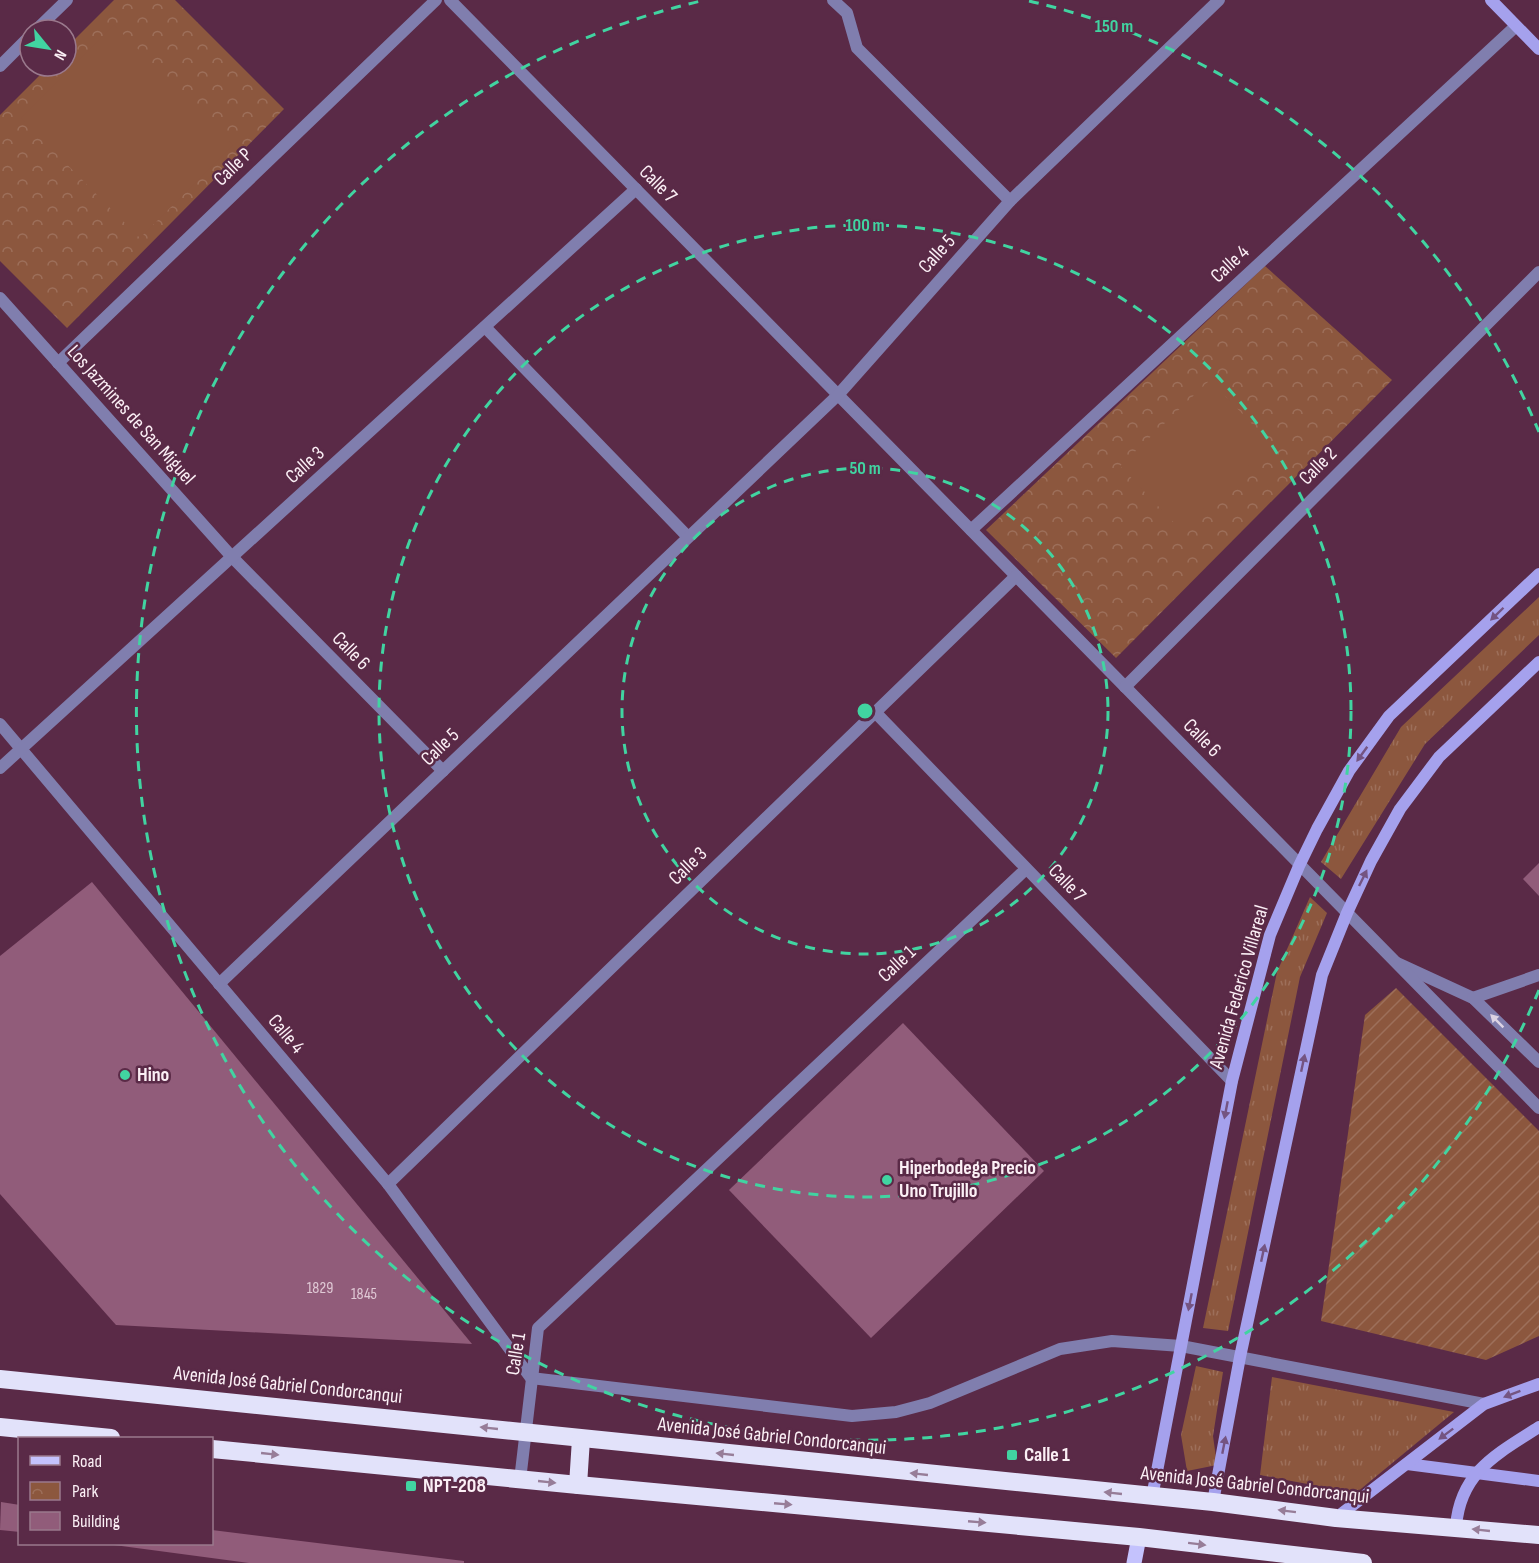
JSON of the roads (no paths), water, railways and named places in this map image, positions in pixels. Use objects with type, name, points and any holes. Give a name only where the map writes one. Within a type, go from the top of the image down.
[{"type":"highway","name":"Avenida José Gabriel Condorcanqui","points":[[0,1379],[1213,1502],[1336,1518],[1539,1536]]},
{"type":"highway","points":[[0,1427],[101,1437]]},
{"type":"highway","points":[[578,1485],[581,1439]]},
{"type":"highway","points":[[213,1449],[1139,1537],[1329,1561],[1363,1563]]},
{"type":"main road","points":[[1491,0],[1539,49]]},
{"type":"main road","name":"Avenida Federico Villareal","points":[[1152,1497],[1232,1081],[1270,935],[1299,866],[1349,771],[1389,716],[1539,574]]},
{"type":"main road","points":[[1213,1502],[1240,1357],[1322,975],[1371,861],[1400,809],[1439,757],[1539,662]]},
{"type":"main road","points":[[1336,1518],[1484,1404],[1539,1384]]},
{"type":"main road","points":[[1456,1527],[1457,1511],[1463,1492],[1476,1473],[1500,1450],[1539,1427]]},
{"type":"main road","points":[[1407,1464],[1539,1481]]},
{"type":"main road","points":[[1134,1563],[1139,1537]]},
{"type":"street","points":[[48,18],[67,0]]},
{"type":"street","name":"Calle P","points":[[58,363],[436,0]]},
{"type":"street","name":"Calle 7","points":[[450,0],[838,394]]},
{"type":"street","points":[[833,0],[847,13],[857,48],[1010,201]]},
{"type":"street","name":"Calle 5","points":[[219,984],[838,394],[1010,201],[1220,0]]},
{"type":"street","name":"Calle 4","points":[[971,530],[1516,26]]},
{"type":"street","points":[[0,66],[18,48]]},
{"type":"street","name":"Calle 3","points":[[0,768],[636,189]]},
{"type":"street","name":"Calle 2","points":[[1125,687],[1539,272]]},
{"type":"street","name":"Los Jazmines de San Miguel","points":[[0,298],[232,557]]},
{"type":"street","points":[[485,327],[688,537]]},
{"type":"street","name":"Calle 6","points":[[838,394],[1539,1108]]},
{"type":"street","name":"Calle 6","points":[[232,557],[443,771]]},
{"type":"street","name":"Calle 3","points":[[388,1184],[1016,576]]},
{"type":"street","name":"Calle 7","points":[[875,712],[1232,1081]]},
{"type":"street","name":"Calle 4","points":[[0,724],[388,1184],[531,1378]]},
{"type":"street","name":"Calle 1","points":[[520,1479],[538,1328],[1026,869]]},
{"type":"street","points":[[1394,961],[1473,998],[1539,1062]]},
{"type":"street","points":[[1473,998],[1539,975]]},
{"type":"street","name":"Avenida José Gabriel Condorcanqui","points":[[531,1378],[852,1416],[896,1412],[930,1404],[1060,1349],[1112,1341],[1181,1346],[1484,1404]]},
{"type":"place","name":"Hino","points":[[125,1075]]},
{"type":"place","name":"Hiperbodega Precio Uno Trujillo","points":[[887,1180]]},
{"type":"place","name":"Calle 1","points":[[1012,1455]]},
{"type":"place","name":"NPT-208","points":[[411,1486]]}]
